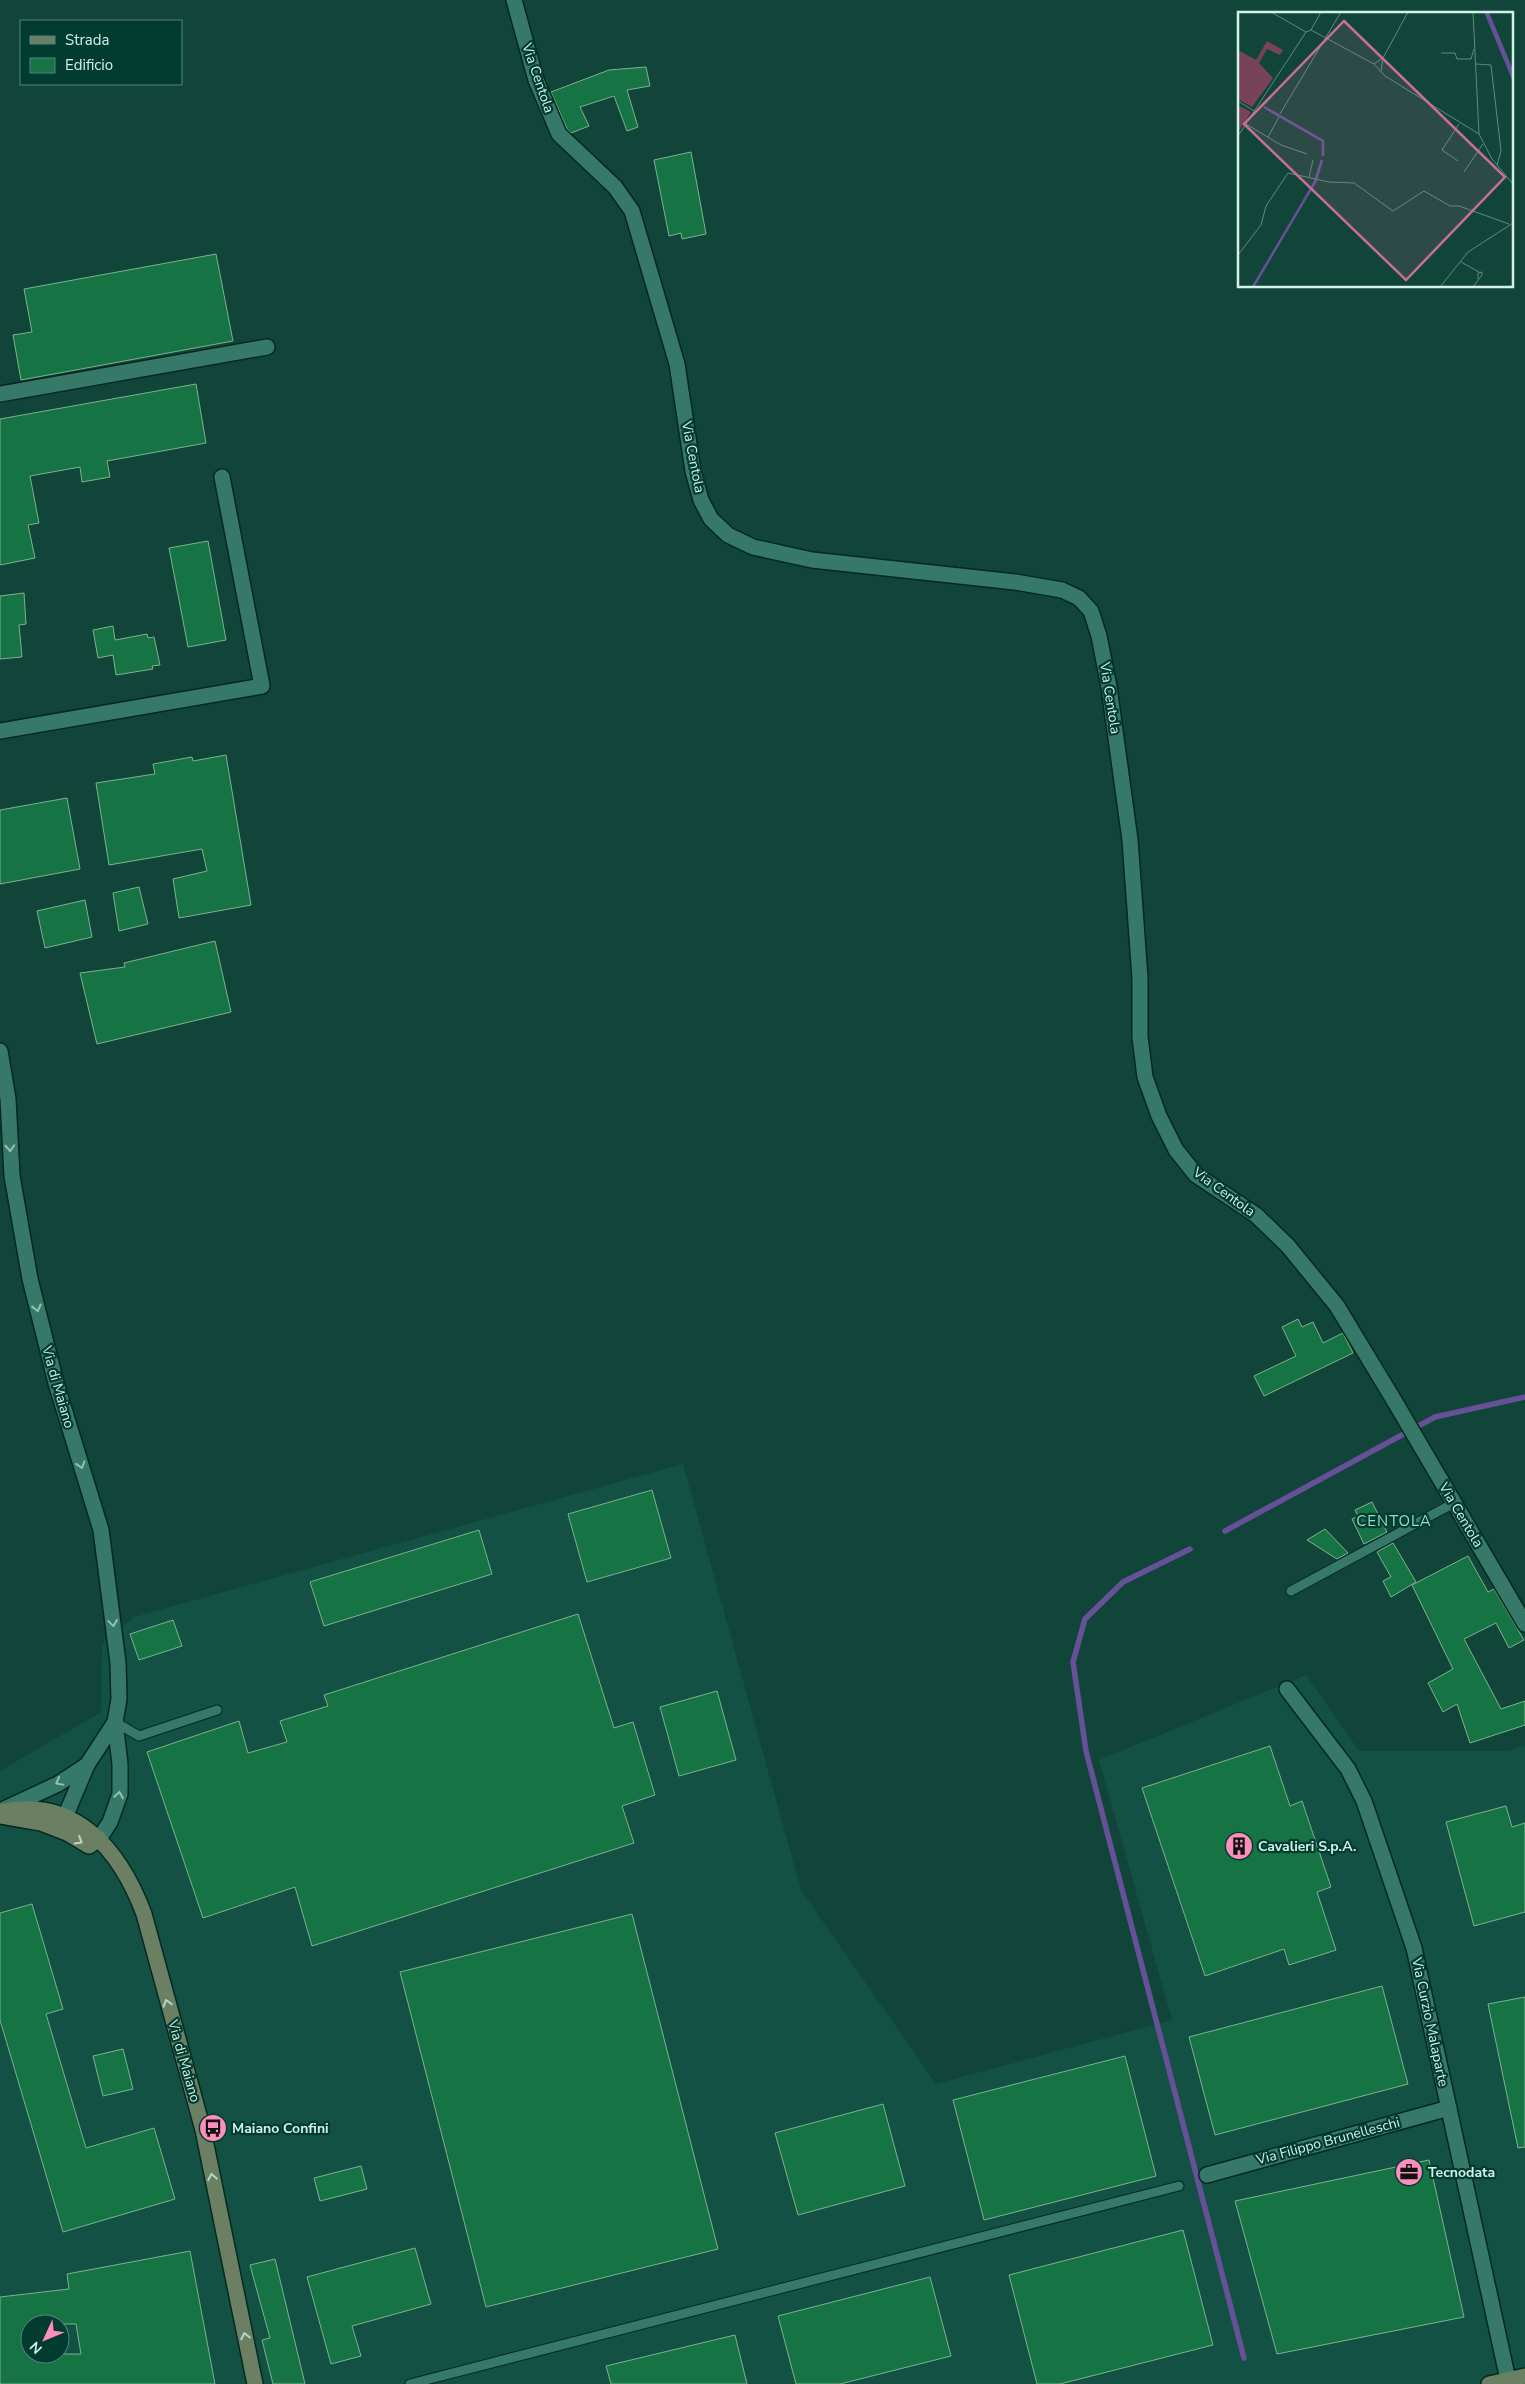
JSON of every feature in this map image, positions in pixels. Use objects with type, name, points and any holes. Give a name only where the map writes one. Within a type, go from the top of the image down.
[{"type":"street","name":"Via Centola","points":[[514,0],[536,80],[559,134],[615,187],[632,211],[677,364],[693,471],[701,500],[711,519],[728,534],[753,547],[812,560],[1016,582],[1062,590],[1079,598],[1091,611],[1099,636],[1109,687],[1130,840],[1140,978],[1140,1037],[1144,1069],[1159,1116],[1176,1150],[1196,1175],[1256,1215],[1288,1246],[1336,1306],[1395,1402],[1525,1624]]},
{"type":"street","points":[[0,394],[267,347]]},
{"type":"street","points":[[0,731],[262,686],[222,477]]},
{"type":"street","name":"Via di Maiano","points":[[0,1050],[8,1099],[12,1176],[30,1279],[56,1383],[101,1530],[118,1663],[119,1699],[115,1722],[120,1764],[120,1794],[110,1822],[100,1839]]},
{"type":"street","name":"Via Curzio Malaparte","points":[[1287,1689],[1348,1768],[1364,1801],[1414,1948],[1508,2380]]},
{"type":"street","name":"Via di Maiano","points":[[65,1817],[87,1765],[115,1722]]},
{"type":"street","name":"Via di Maiano","points":[[0,1813],[58,1784],[87,1765]]},
{"type":"street","name":"Via di Maiano","points":[[0,1813],[27,1808],[65,1817],[100,1839],[121,1867],[144,1914],[203,2130],[255,2384]]},
{"type":"street","points":[[0,1813],[41,1823],[89,1846],[100,1839]]},
{"type":"street","name":"Via Filippo Brunelleschi","points":[[1207,2175],[1449,2108]]},
{"type":"street","points":[[1489,2384],[1525,2376]]},
{"type":"lane","points":[[1291,1591],[1454,1503]]},
{"type":"lane","points":[[115,1722],[139,1736],[217,1710]]},
{"type":"lane","points":[[410,2384],[1179,2186]]},
{"type":"shaded area","points":[[683,1464],[801,1890],[936,2084],[1172,2020],[1099,1760],[1306,1675],[1359,1751],[1507,1751],[1525,1746],[1525,2384],[0,2384],[0,1771],[101,1712],[102,1644],[134,1617]]},
{"type":"building","points":[[646,67],[650,86],[627,90],[638,127],[627,131],[614,96],[580,107],[589,126],[571,133],[567,129],[551,92],[609,70]]},
{"type":"building","points":[[691,152],[706,234],[682,239],[681,233],[669,236],[654,160]]},
{"type":"building","points":[[216,254],[233,341],[21,380],[13,335],[32,332],[24,289]]},
{"type":"building","points":[[196,384],[206,443],[107,461],[110,477],[82,482],[80,467],[30,476],[39,523],[28,525],[35,558],[0,565],[0,419]]},
{"type":"building","points":[[208,541],[226,640],[188,647],[169,548]]},
{"type":"building","points":[[24,593],[26,624],[19,625],[22,657],[0,659],[0,596]]},
{"type":"building","points":[[113,626],[115,640],[147,634],[148,638],[154,637],[160,665],[152,666],[153,669],[116,675],[113,655],[98,658],[93,630]]},
{"type":"building","points":[[226,755],[251,905],[179,918],[173,879],[207,871],[202,849],[109,865],[96,783],[155,774],[153,764],[192,757],[193,761]]},
{"type":"building","points":[[67,798],[80,869],[0,884],[0,810]]},
{"type":"building","points":[[139,887],[148,924],[119,931],[113,893]]},
{"type":"building","points":[[85,900],[92,937],[45,948],[37,911]]},
{"type":"building","points":[[215,941],[231,1012],[97,1044],[80,973],[125,967],[124,963]]},
{"type":"building","points":[[1298,1319],[1302,1327],[1313,1322],[1323,1343],[1343,1333],[1353,1353],[1264,1396],[1254,1376],[1296,1356],[1282,1327]]},
{"type":"building","points":[[652,1490],[671,1558],[587,1582],[568,1514]]},
{"type":"building","points":[[1372,1502],[1387,1532],[1364,1544],[1352,1519],[1358,1516],[1355,1510]]},
{"type":"building","points":[[1325,1529],[1348,1553],[1337,1559],[1307,1540]]},
{"type":"building","points":[[479,1530],[492,1574],[324,1626],[310,1582]]},
{"type":"building","points":[[1393,1543],[1416,1582],[1391,1597],[1383,1581],[1391,1577],[1377,1552]]},
{"type":"building","points":[[1468,1556],[1488,1592],[1494,1589],[1524,1640],[1509,1648],[1496,1623],[1464,1639],[1501,1709],[1525,1701],[1525,1725],[1470,1743],[1457,1704],[1443,1712],[1428,1683],[1453,1669],[1412,1585]]},
{"type":"building","points":[[578,1614],[614,1728],[633,1722],[655,1795],[622,1806],[634,1843],[312,1946],[295,1887],[203,1918],[147,1752],[239,1721],[248,1753],[287,1742],[280,1721],[328,1706],[324,1695]]},
{"type":"building","points":[[173,1620],[182,1646],[139,1660],[130,1634]]},
{"type":"building","points":[[717,1691],[736,1760],[679,1776],[660,1707]]},
{"type":"building","name":"Cavalieri S.p.A.","points":[[1270,1746],[1290,1806],[1302,1801],[1331,1887],[1317,1892],[1336,1950],[1289,1965],[1284,1949],[1205,1976],[1142,1788]]},
{"type":"building","points":[[1506,1806],[1512,1827],[1525,1823],[1525,1912],[1474,1926],[1446,1822]]},
{"type":"building","points":[[32,1904],[63,2009],[46,2014],[86,2148],[154,2128],[175,2199],[63,2232],[0,2020],[0,1913]]},
{"type":"building","points":[[632,1914],[718,2249],[486,2307],[400,1972]]},
{"type":"building","points":[[1382,1986],[1408,2084],[1215,2135],[1189,2037]]},
{"type":"building","points":[[1525,1997],[1525,2147],[1518,2148],[1488,2004]]},
{"type":"building","points":[[123,2049],[133,2089],[103,2096],[93,2056]]},
{"type":"building","points":[[1125,2056],[1156,2176],[984,2220],[953,2100]]},
{"type":"building","points":[[883,2104],[905,2186],[798,2215],[775,2133]]},
{"type":"building","points":[[1429,2160],[1464,2317],[1277,2354],[1235,2201]]},
{"type":"building","points":[[361,2166],[367,2189],[320,2201],[314,2178]]},
{"type":"building","points":[[1183,2230],[1213,2345],[1060,2384],[1037,2384],[1009,2275]]},
{"type":"building","points":[[415,2248],[431,2304],[352,2326],[361,2356],[331,2364],[307,2277]]},
{"type":"building","points":[[190,2251],[215,2384],[0,2384],[0,2297],[69,2289],[67,2274]]},
{"type":"building","points":[[275,2259],[305,2384],[273,2384],[262,2340],[270,2338],[250,2265]]},
{"type":"building","points":[[930,2277],[951,2356],[840,2384],[796,2384],[778,2316]]},
{"type":"building","points":[[735,2335],[747,2384],[611,2384],[606,2366]]},
{"type":"waterway","points":[[1225,1531],[1435,1417],[1525,1397]]},
{"type":"waterway","points":[[1190,1549],[1123,1582],[1085,1619],[1073,1662],[1086,1751],[1244,2358]]},
{"type":"place","name":"Cavalieri S.p.A.","points":[[1239,1846]]},
{"type":"place","name":"Maiano Confini","points":[[213,2128]]},
{"type":"place","name":"Tecnodata","points":[[1409,2172]]},
{"type":"district","name":"CENTOLA","points":[[1394,1521]]}]
